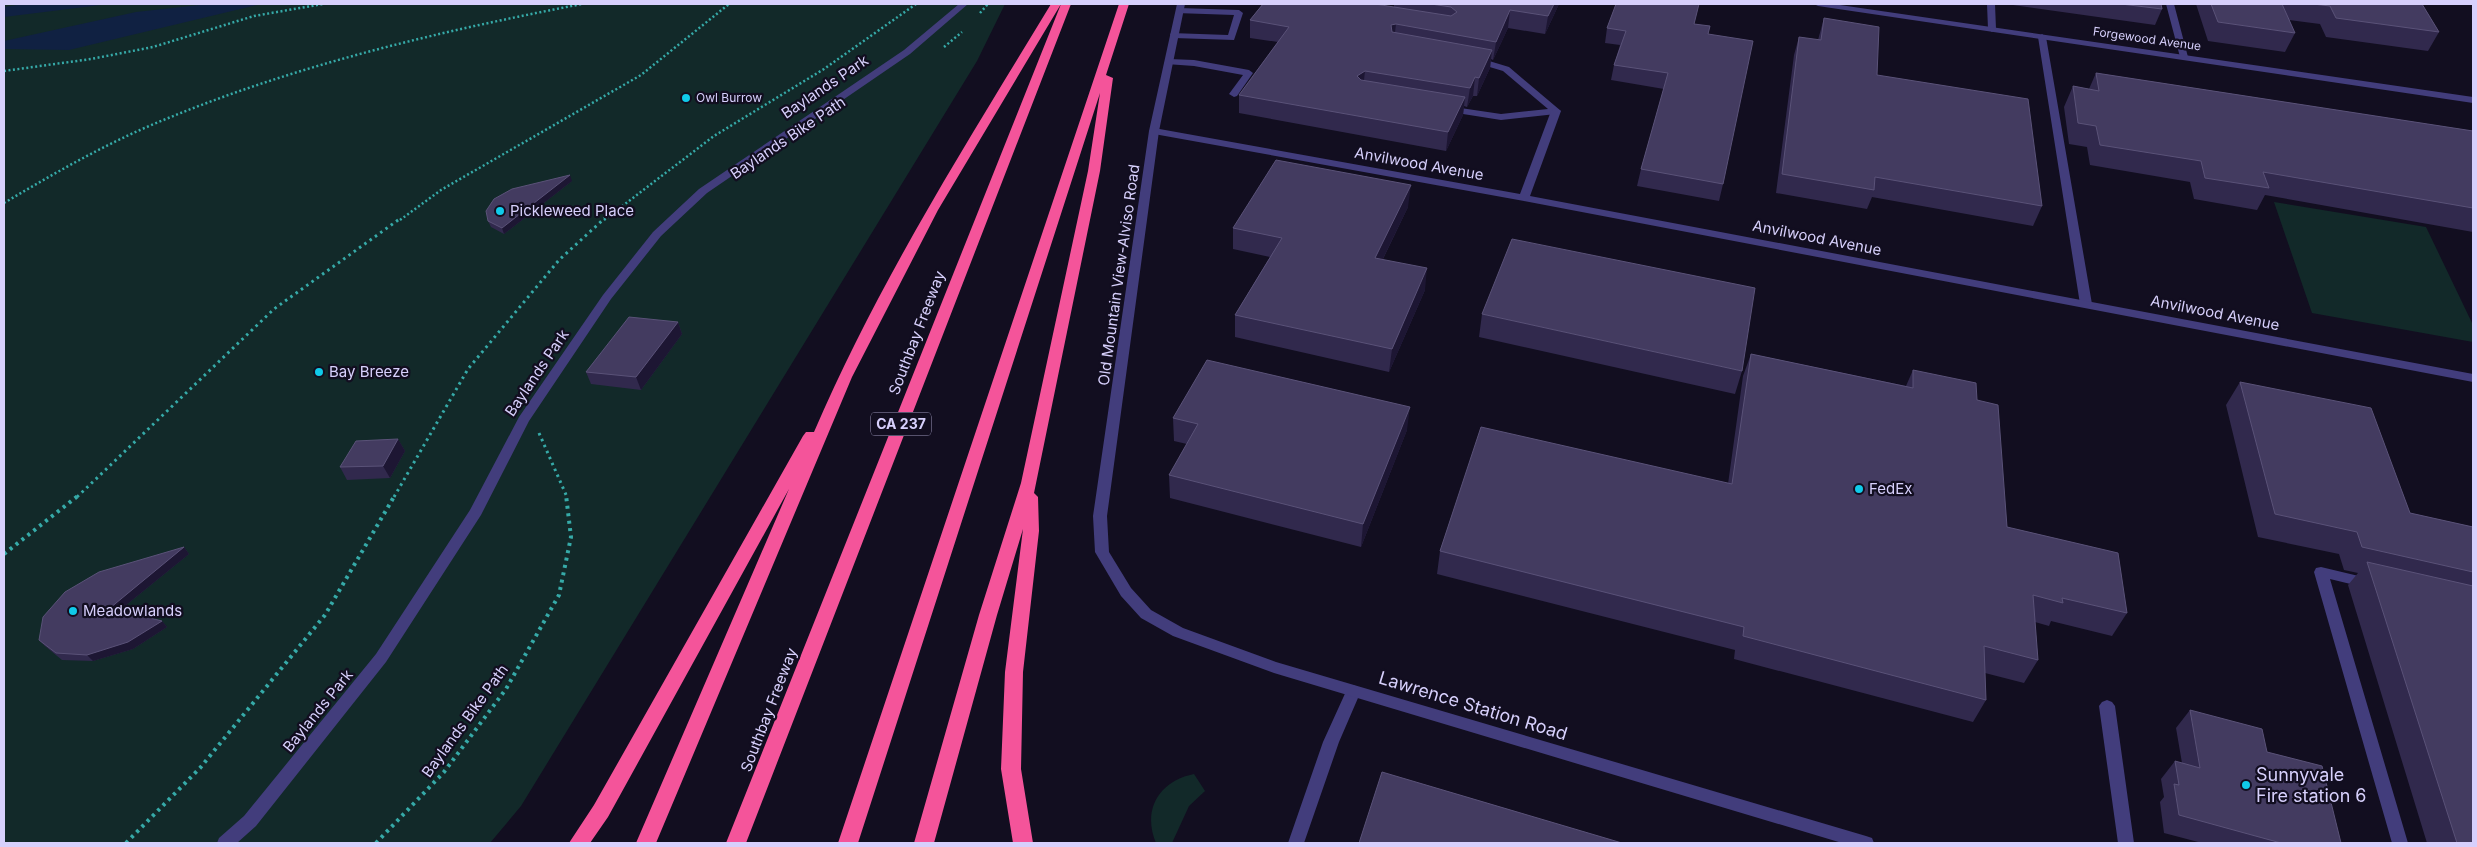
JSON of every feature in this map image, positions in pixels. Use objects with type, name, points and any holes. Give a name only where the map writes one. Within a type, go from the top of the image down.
[{"type":"highway","points":[[646,843],[846,376],[902,264],[1056,4]]},
{"type":"highway","name":"Southbay Freeway","points":[[736,843],[1066,4]]},
{"type":"highway","points":[[848,843],[1124,4]]},
{"type":"highway","points":[[924,843],[988,614],[1029,484],[1094,171],[1114,37]]},
{"type":"highway","points":[[579,843],[601,811],[753,536],[846,376]]},
{"type":"highway","points":[[1023,843],[1011,769],[1014,672],[1031,531],[1029,484]]},
{"type":"street","name":"Baylands Park","points":[[225,843],[250,821],[381,658],[476,512],[523,420],[607,297],[657,234],[703,191],[908,52],[964,4]]},
{"type":"street","name":"Forgewood Avenue","points":[[1818,4],[2473,100]]},
{"type":"street","points":[[1991,4],[1992,29]]},
{"type":"street","points":[[2170,4],[2184,58]]},
{"type":"street","points":[[1174,35],[1231,38],[1239,13],[1180,7]]},
{"type":"street","name":"Old Mountain View-Alviso Road","points":[[1102,552],[1100,516],[1154,131],[1180,7]]},
{"type":"street","points":[[2042,37],[2086,304]]},
{"type":"street","points":[[1471,59],[1490,62],[1506,69],[1556,111]]},
{"type":"street","points":[[1169,62],[1194,63],[1248,73],[1234,94]]},
{"type":"street","points":[[1433,106],[1501,117],[1556,111]]},
{"type":"street","points":[[1524,198],[1556,111]]},
{"type":"street","name":"Anvilwood Avenue","points":[[1154,131],[1524,198],[2473,378]]},
{"type":"street","name":"Lawrence Station Road","points":[[1102,552],[1126,592],[1146,614],[1178,632],[1274,667],[1866,843]]},
{"type":"street","points":[[2384,586],[2321,572],[2400,843]]},
{"type":"street","points":[[1296,843],[1331,742],[1353,691]]},
{"type":"street","points":[[2107,706],[2126,843]]},
{"type":"path","points":[[4,71],[91,59],[153,46],[254,16],[323,4]]},
{"type":"path","points":[[4,203],[78,159],[208,102],[365,51],[415,38],[582,4]]},
{"type":"path","points":[[4,554],[75,499],[274,309],[441,190],[641,75],[729,4]]},
{"type":"path","points":[[126,843],[200,768],[325,615],[468,369],[559,260],[603,220],[679,160],[824,69],[916,4]]},
{"type":"path","points":[[976,18],[988,4]]},
{"type":"path","points":[[940,50],[965,29]]},
{"type":"path","name":"Baylands Bike Path","points":[[376,843],[444,772],[506,689],[559,595],[571,537],[566,491],[537,431]]},
{"type":"green space","points":[[4,4],[1005,4],[977,61],[521,806],[490,843],[4,843]]},
{"type":"green space","points":[[2274,202],[2426,227],[2473,325],[2473,342],[2312,313]]},
{"type":"green space","points":[[1194,774],[1205,791],[1189,806],[1172,843],[1156,843],[1151,819],[1157,799],[1171,783]]},
{"type":"water","points":[[24,4],[109,4],[4,17],[4,7]]},
{"type":"water","points":[[209,4],[261,4],[69,50],[4,49],[4,41],[136,12]]},
{"type":"building","points":[[1263,4],[1375,4],[1451,16],[1457,12],[1451,7],[1431,4],[1554,4],[1548,16],[1510,10],[1496,42],[1396,24],[1391,25],[1392,32],[1492,50],[1479,78],[1475,77],[1470,88],[1365,71],[1357,76],[1361,80],[1465,97],[1448,132],[1239,95],[1289,27],[1250,20]]},
{"type":"building","points":[[1616,4],[1699,4],[1694,24],[1710,26],[1708,34],[1753,41],[1723,184],[1641,169],[1668,73],[1614,65],[1626,31],[1607,28]]},
{"type":"building","points":[[2121,4],[2161,4],[2162,9]]},
{"type":"building","points":[[2211,4],[2282,4],[2295,33],[2218,22]]},
{"type":"building","points":[[2313,4],[2422,4],[2439,32],[2336,18],[2330,6]]},
{"type":"building","points":[[1824,18],[1879,27],[1877,75],[2028,99],[2042,206],[1875,177],[1874,190],[1782,174],[1799,37],[1821,40]]},
{"type":"building","points":[[2096,73],[2473,131],[2473,208],[2263,172],[2269,188],[2205,178],[2201,161],[2100,145],[2096,126],[2078,123],[2073,86],[2099,91]]},
{"type":"building","points":[[1276,160],[1411,185],[1375,258],[1427,268],[1392,349],[1235,315],[1282,238],[1233,228]]},
{"type":"building","points":[[570,175],[502,228],[488,221],[486,211],[494,199],[512,189]]},
{"type":"building","points":[[1512,239],[1755,288],[1742,371],[1482,314]]},
{"type":"building","points":[[629,317],[678,322],[636,377],[586,372]]},
{"type":"building","name":"FedEx","points":[[1751,354],[1913,388],[1913,370],[1976,383],[1977,400],[1998,405],[2007,527],[2118,553],[2127,613],[2062,598],[2063,603],[2033,595],[2038,660],[1984,646],[1986,700],[1743,636],[1744,627],[1440,551],[1481,427],[1732,484]]},
{"type":"building","points":[[1207,360],[1410,407],[1363,524],[1169,475],[1198,424],[1173,418]]},
{"type":"building","points":[[2240,382],[2371,408],[2410,513],[2473,527],[2473,572],[2362,547],[2357,532],[2275,514]]},
{"type":"building","points":[[398,439],[383,466],[340,467],[356,441]]},
{"type":"building","points":[[184,547],[110,608],[162,621],[128,642],[87,655],[56,653],[39,640],[43,617],[65,592],[99,572]]},
{"type":"building","points":[[2367,562],[2473,586],[2473,843],[2457,843]]},
{"type":"building","name":"Sunnyvale Fire station 6","points":[[2190,710],[2262,729],[2267,752],[2322,766],[2341,843],[2281,843],[2179,815],[2174,784],[2179,785],[2175,761],[2200,768]]},
{"type":"building","points":[[1382,772],[1622,843],[1359,843]]},
{"type":"place","name":"Owl Burrow","points":[[686,98]]},
{"type":"place","name":"Pickleweed Place","points":[[500,211]]},
{"type":"place","name":"Bay Breeze","points":[[319,372]]},
{"type":"place","name":"FedEx","points":[[1859,489]]},
{"type":"place","name":"Meadowlands","points":[[73,611]]},
{"type":"place","name":"Sunnyvale Fire station 6","points":[[2246,785]]}]
